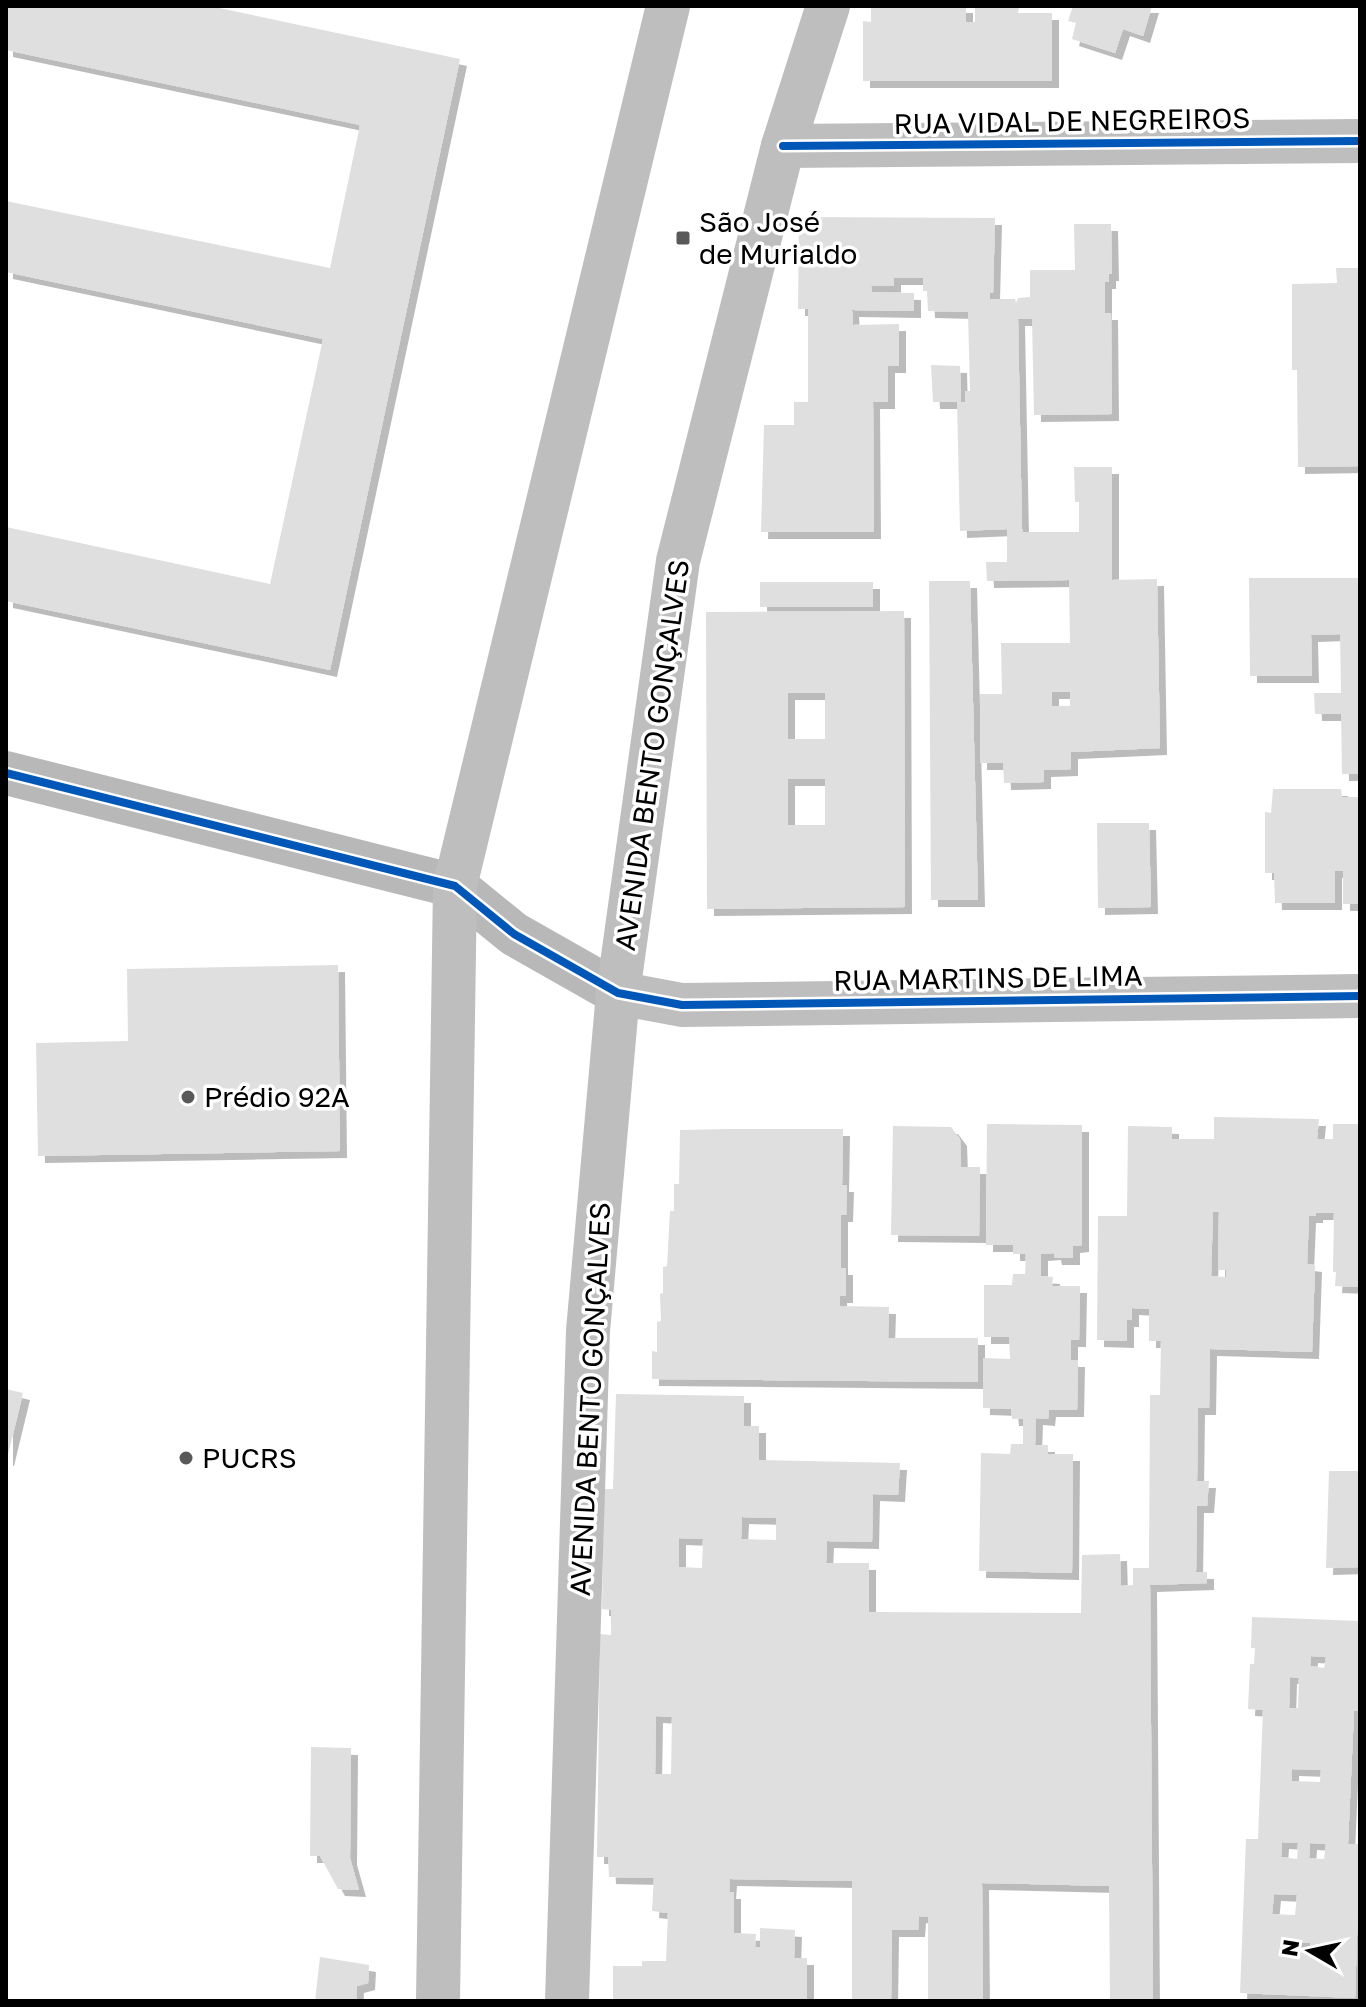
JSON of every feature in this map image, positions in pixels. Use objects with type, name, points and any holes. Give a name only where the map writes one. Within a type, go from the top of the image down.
[{"type":"main road","points":[[438,2001],[455,886],[668,6]]},
{"type":"main road","name":"AVENIDA BENTO GONÇALVES","points":[[567,2001],[588,1331],[618,993],[678,561],[783,146],[828,6]]},
{"type":"main road","name":"RUA VIDAL DE NEGREIROS","points":[[783,146],[1360,141]]},
{"type":"main road","points":[[6,773],[455,886],[514,934],[618,993]]},
{"type":"main road","name":"RUA MARTINS DE LIMA","points":[[618,993],[682,1005],[1360,996]]},
{"type":"building","points":[[6,6],[210,6],[460,59],[330,670],[6,601],[6,527],[270,584],[323,339],[6,272],[6,201],[330,268],[360,125],[6,50]]},
{"type":"building","points":[[871,6],[966,6],[966,22],[975,22],[975,6],[1019,6],[1018,13],[1052,13],[1052,81],[863,81],[863,21],[871,22]]},
{"type":"building","points":[[1073,6],[1152,6],[1143,36],[1123,29],[1115,53],[1072,39],[1076,23],[1068,21]]},
{"type":"building","points":[[799,217],[995,218],[993,293],[990,292],[990,299],[1015,299],[1016,303],[1018,298],[1030,297],[1030,270],[1075,270],[1074,224],[1111,224],[1112,274],[1109,274],[1109,282],[1105,282],[1105,313],[1111,313],[1112,414],[1034,415],[1032,319],[1018,319],[1022,529],[1023,532],[1079,532],[1074,467],[1112,467],[1112,580],[1157,579],[1160,748],[1071,752],[1071,769],[1044,770],[1044,782],[1004,783],[1003,763],[980,763],[980,694],[1002,694],[1001,643],[1070,643],[1069,580],[987,581],[986,562],[1007,562],[1007,529],[960,531],[957,402],[933,402],[931,365],[960,366],[961,402],[965,402],[965,391],[970,391],[968,312],[928,311],[923,278],[894,278],[894,286],[871,286],[872,292],[914,293],[914,311],[852,310],[853,325],[899,324],[899,366],[888,366],[888,402],[873,402],[874,532],[761,532],[764,425],[794,425],[794,402],[808,402],[808,309],[798,309]],"holes":[[[1052,692],[1070,692],[1070,706],[1052,706]]]},
{"type":"building","points":[[1336,268],[1360,268],[1360,466],[1298,467],[1297,370],[1292,370],[1292,284],[1337,283]]},
{"type":"building","points":[[1249,578],[1360,578],[1360,774],[1342,774],[1341,714],[1315,714],[1314,693],[1341,693],[1340,634],[1311,635],[1312,676],[1250,676]]},
{"type":"building","points":[[929,581],[970,581],[978,900],[931,900]]},
{"type":"building","points":[[760,582],[873,582],[873,607],[760,607]]},
{"type":"building","points":[[904,611],[905,907],[707,909],[706,612]],"holes":[[[788,693],[825,693],[825,739],[788,739]],[[788,779],[825,779],[825,825],[788,825]]]},
{"type":"building","points":[[1273,789],[1341,789],[1342,797],[1360,797],[1360,904],[1343,904],[1343,871],[1335,871],[1335,903],[1275,903],[1274,873],[1265,873],[1265,812],[1271,813]]},
{"type":"building","points":[[1097,823],[1149,823],[1151,907],[1098,908]]},
{"type":"building","name":"Prédio 92A","points":[[338,965],[340,1151],[38,1156],[36,1043],[128,1041],[127,969]]},
{"type":"building","points":[[1214,1117],[1319,1119],[1317,1139],[1333,1139],[1333,1124],[1360,1124],[1360,1287],[1335,1286],[1334,1213],[1316,1213],[1316,1216],[1309,1216],[1307,1264],[1315,1265],[1312,1352],[1210,1349],[1209,1408],[1198,1408],[1197,1481],[1209,1481],[1207,1506],[1197,1506],[1196,1572],[1207,1572],[1207,1583],[1150,1585],[1153,2001],[1110,2001],[1109,1886],[982,1883],[983,2001],[928,2001],[928,1917],[919,1916],[918,1930],[892,1930],[891,2001],[852,2001],[852,1881],[730,1879],[729,1892],[734,1892],[734,1933],[756,1934],[755,1947],[760,1947],[760,1928],[795,1930],[794,1958],[807,1958],[807,2001],[613,2001],[613,1966],[642,1966],[642,1961],[666,1961],[668,1913],[652,1911],[654,1878],[609,1877],[608,1857],[597,1857],[600,1634],[611,1635],[611,1610],[602,1609],[604,1489],[613,1489],[616,1394],[744,1396],[744,1426],[759,1426],[759,1460],[900,1463],[898,1495],[873,1494],[872,1542],[827,1541],[826,1563],[869,1563],[869,1612],[1081,1613],[1082,1555],[1120,1554],[1121,1586],[1133,1585],[1133,1568],[1149,1568],[1150,1395],[1160,1395],[1161,1341],[1149,1341],[1149,1309],[1132,1308],[1132,1320],[1127,1320],[1127,1341],[1097,1340],[1098,1216],[1127,1216],[1128,1126],[1172,1127],[1172,1139],[1214,1139]],"holes":[[[1213,1212],[1219,1212],[1218,1270],[1227,1270],[1226,1277],[1211,1276]],[[742,1517],[776,1518],[776,1540],[741,1539]],[[679,1538],[703,1539],[702,1568],[679,1567]],[[656,1716],[672,1717],[671,1774],[655,1774]]]},
{"type":"building","points":[[987,1124],[1082,1125],[1082,1245],[1073,1246],[1073,1258],[1055,1258],[1054,1253],[1041,1254],[1041,1276],[1053,1277],[1052,1286],[1080,1286],[1079,1340],[1071,1340],[1071,1360],[1078,1360],[1077,1410],[1049,1410],[1048,1419],[1036,1418],[1035,1445],[1048,1445],[1048,1454],[1073,1454],[1072,1573],[979,1571],[981,1453],[1010,1454],[1011,1444],[1023,1444],[1023,1419],[1012,1419],[1011,1409],[983,1408],[983,1358],[1010,1359],[1009,1337],[984,1337],[984,1285],[1012,1285],[1013,1274],[1025,1274],[1026,1254],[1013,1254],[1013,1245],[986,1245]]},
{"type":"building","points":[[893,1126],[951,1127],[960,1139],[961,1167],[980,1167],[979,1236],[891,1235]]},
{"type":"building","points":[[843,1129],[842,1185],[847,1185],[846,1215],[841,1215],[841,1268],[846,1268],[846,1296],[840,1296],[840,1306],[889,1307],[888,1338],[978,1338],[978,1382],[652,1379],[652,1351],[657,1352],[657,1322],[661,1321],[660,1294],[663,1293],[663,1267],[667,1266],[670,1211],[674,1211],[674,1184],[679,1184],[680,1130]]},
{"type":"building","points":[[6,1389],[23,1393],[7,1459],[6,1459]]},
{"type":"building","points":[[1329,1471],[1360,1471],[1360,1567],[1326,1568]]},
{"type":"building","points":[[1252,1617],[1360,1621],[1360,1711],[1354,1711],[1348,1844],[1360,1844],[1355,1998],[1240,1993],[1246,1839],[1258,1839],[1263,1710],[1248,1709],[1250,1664],[1254,1664],[1255,1648],[1251,1648]],"holes":[[[1311,1656],[1326,1657],[1324,1668],[1310,1666]],[[1290,1677],[1299,1678],[1298,1708],[1289,1708]],[[1292,1769],[1321,1770],[1320,1782],[1292,1781]],[[1282,1842],[1298,1843],[1297,1859],[1281,1857]],[[1310,1843],[1326,1844],[1324,1859],[1309,1858]],[[1274,1894],[1297,1895],[1295,1915],[1272,1914]],[[1290,1941],[1310,1943],[1310,1952],[1290,1950]]]},
{"type":"building","points":[[311,1747],[351,1748],[350,1858],[359,1890],[338,1889],[320,1856],[310,1856]]},
{"type":"building","points":[[320,1957],[369,1965],[368,1983],[357,1986],[356,2001],[315,2001]]},
{"type":"cycle path","points":[[783,146],[1360,141]]},
{"type":"cycle path","points":[[6,773],[455,886],[514,934],[618,993],[682,1005],[1360,996]]},
{"type":"place","name":"São José de Murialdo","points":[[683,238]]},
{"type":"place","name":"Prédio 92A","points":[[188,1097]]},
{"type":"place","name":"PUCRS","points":[[186,1458]]}]
